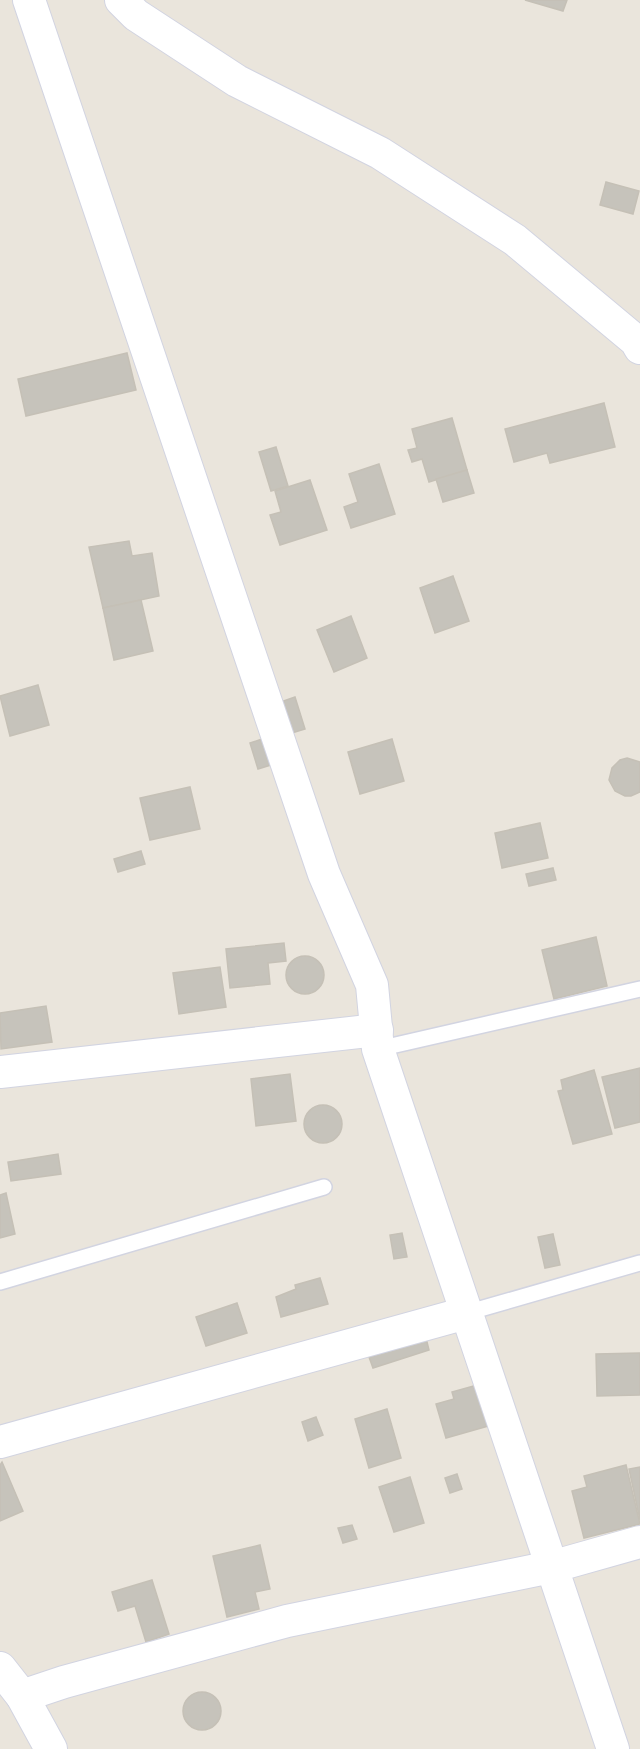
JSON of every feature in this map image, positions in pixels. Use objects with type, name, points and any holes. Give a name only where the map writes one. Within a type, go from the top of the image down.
[{"type":"street","points":[[29,0],[324,874],[372,985],[378,1039],[466,1313],[613,1749]]},
{"type":"street","points":[[121,0],[136,15],[237,81],[380,153],[515,240],[636,341],[640,348]]},
{"type":"street","points":[[0,1072],[378,1039]]},
{"type":"street","points":[[0,1442],[466,1313]]},
{"type":"street","points":[[22,1696],[64,1682],[287,1621],[551,1567],[640,1542]]},
{"type":"street","points":[[0,1668],[22,1696],[51,1749]]},
{"type":"lane","points":[[378,1039],[640,989]]},
{"type":"lane","points":[[0,1282],[324,1187]]},
{"type":"lane","points":[[466,1313],[640,1263]]},
{"type":"building","points":[[525,0],[567,0],[563,11]]},
{"type":"building","points":[[606,182],[639,191],[633,214],[600,205]]},
{"type":"building","points":[[127,353],[136,390],[26,416],[18,379]]},
{"type":"building","points":[[604,403],[615,447],[550,463],[547,453],[514,462],[505,429]]},
{"type":"building","points":[[452,418],[467,470],[429,482],[422,459],[412,462],[408,450],[417,448],[412,429]]},
{"type":"building","points":[[276,447],[288,486],[271,491],[259,452]]},
{"type":"building","points":[[379,464],[395,514],[351,528],[344,507],[358,502],[349,474]]},
{"type":"building","points":[[467,470],[474,493],[443,502],[436,479]]},
{"type":"building","points":[[310,480],[327,530],[280,545],[270,515],[281,512],[275,491]]},
{"type":"building","points":[[129,541],[132,556],[152,553],[159,596],[103,608],[89,547]]},
{"type":"building","points":[[453,576],[469,621],[435,633],[420,588]]},
{"type":"building","points":[[141,600],[153,651],[114,660],[103,608]]},
{"type":"building","points":[[351,616],[367,658],[334,672],[317,630]]},
{"type":"building","points":[[38,685],[49,725],[10,736],[0,696]]},
{"type":"building","points":[[295,697],[305,729],[285,735],[275,704]]},
{"type":"building","points":[[262,739],[271,765],[258,769],[250,743]]},
{"type":"building","points":[[392,739],[404,781],[360,794],[348,752]]},
{"type":"building","points":[[627,758],[640,762],[640,792],[631,796],[615,791],[609,780],[612,768],[620,760]]},
{"type":"building","points":[[190,787],[200,829],[150,840],[140,798]]},
{"type":"building","points":[[540,823],[548,858],[502,868],[495,833]]},
{"type":"building","points":[[141,851],[145,864],[118,872],[114,859]]},
{"type":"building","points":[[553,868],[556,880],[529,886],[526,874]]},
{"type":"building","points":[[596,937],[607,986],[554,999],[542,950]]},
{"type":"building","points":[[284,943],[286,961],[268,963],[270,984],[230,988],[226,949]]},
{"type":"building","points":[[305,956],[318,962],[324,975],[318,988],[305,994],[292,988],[286,975],[292,962]]},
{"type":"building","points":[[220,967],[226,1007],[179,1014],[173,973]]},
{"type":"building","points":[[46,1006],[52,1042],[1,1049],[0,1013]]},
{"type":"building","points":[[640,1068],[640,1122],[615,1128],[602,1077]]},
{"type":"building","points":[[594,1070],[612,1134],[573,1144],[558,1091],[563,1090],[561,1080]]},
{"type":"building","points":[[290,1074],[296,1121],[256,1126],[251,1079]]},
{"type":"building","points":[[323,1105],[336,1111],[342,1124],[336,1137],[323,1143],[310,1137],[304,1124],[310,1111]]},
{"type":"building","points":[[58,1154],[61,1174],[11,1181],[8,1162]]},
{"type":"building","points":[[6,1193],[15,1234],[0,1238],[0,1195]]},
{"type":"building","points":[[402,1233],[407,1257],[394,1259],[390,1235]]},
{"type":"building","points":[[553,1234],[560,1265],[545,1268],[538,1237]]},
{"type":"building","points":[[320,1278],[328,1304],[281,1317],[276,1297],[296,1289],[295,1285]]},
{"type":"building","points":[[237,1303],[247,1333],[206,1346],[196,1317]]},
{"type":"building","points":[[426,1338],[429,1350],[373,1368],[369,1357]]},
{"type":"building","points":[[640,1353],[640,1395],[597,1396],[596,1354]]},
{"type":"building","points":[[481,1384],[492,1425],[446,1438],[436,1404],[454,1399],[452,1392]]},
{"type":"building","points":[[387,1409],[401,1458],[369,1468],[355,1419]]},
{"type":"building","points":[[316,1417],[323,1435],[308,1441],[302,1422]]},
{"type":"building","points":[[2,1462],[23,1511],[0,1521],[0,1465]]},
{"type":"building","points":[[626,1465],[640,1524],[584,1538],[572,1491],[587,1487],[584,1476]]},
{"type":"building","points":[[640,1467],[640,1520],[629,1469]]},
{"type":"building","points":[[457,1474],[462,1489],[450,1493],[445,1478]]},
{"type":"building","points":[[410,1477],[424,1523],[394,1532],[379,1487]]},
{"type":"building","points":[[352,1525],[357,1539],[343,1543],[338,1528]]},
{"type":"building","points":[[260,1545],[270,1589],[255,1592],[259,1609],[227,1617],[213,1556]]},
{"type":"building","points":[[152,1580],[169,1634],[146,1642],[135,1606],[118,1611],[112,1592]]},
{"type":"building","points":[[202,1692],[209,1693],[215,1698],[220,1704],[220,1718],[215,1724],[209,1729],[202,1730],[195,1729],[189,1724],[184,1718],[183,1711],[184,1704],[189,1698],[195,1693]]}]
